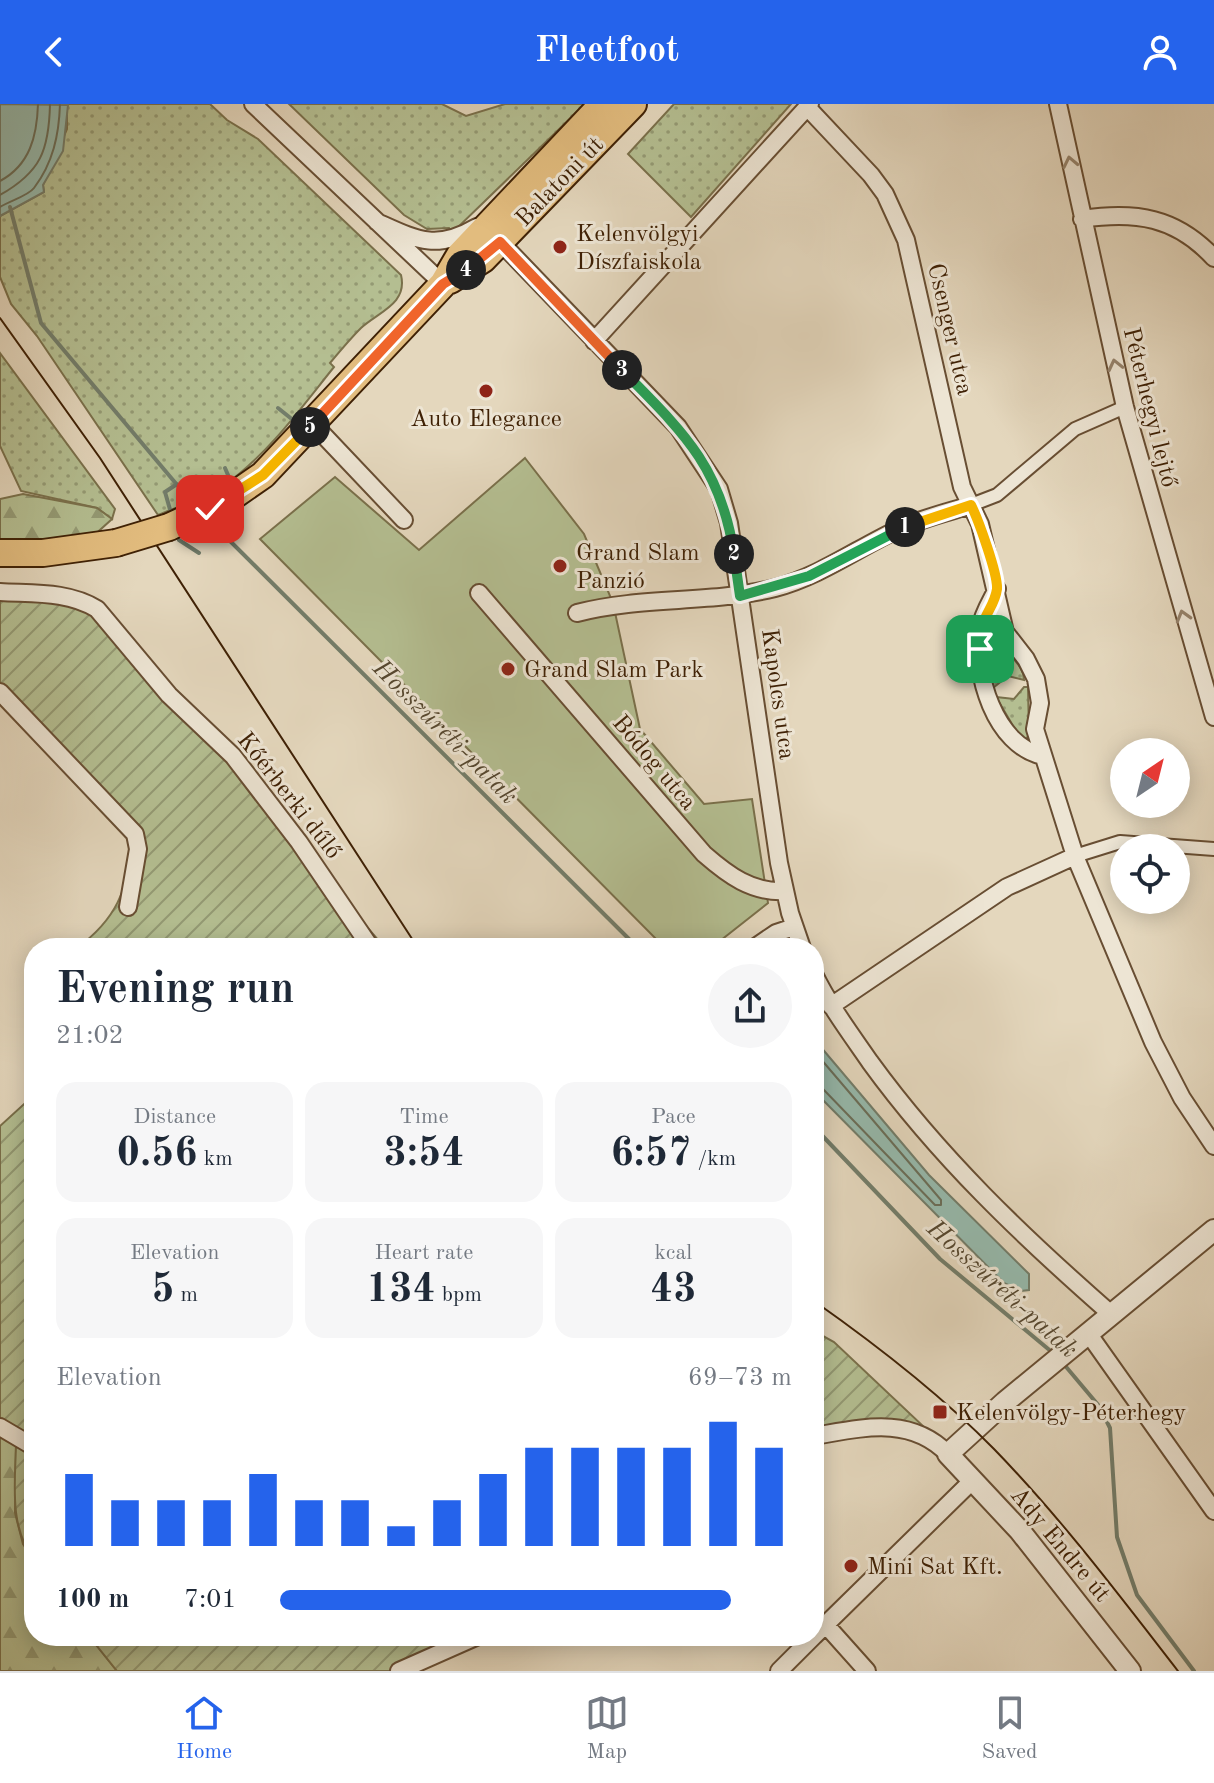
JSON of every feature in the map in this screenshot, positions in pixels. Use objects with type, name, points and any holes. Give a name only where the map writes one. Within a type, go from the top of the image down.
[{"type":"main road","name":"Balatoni út","points":[[0,553],[43,553],[116,543],[169,527],[246,488],[313,424],[443,284],[460,255],[603,104]]},
{"type":"main road","name":"Balatoni út","points":[[443,284],[483,259],[633,104]]},
{"type":"street","points":[[253,104],[443,284]]},
{"type":"street","name":"Péterhegyi lejtő","points":[[1058,104],[1125,407],[1214,717]]},
{"type":"street","points":[[594,341],[808,106]]},
{"type":"street","name":"Csenger utca","points":[[808,106],[885,194],[906,240],[962,487],[980,524],[1005,632],[1026,659],[1036,679],[1040,703],[1035,729],[1075,856],[1153,1042],[1182,1098],[1214,1146]]},
{"type":"street","points":[[1082,219],[1124,214],[1158,219],[1192,237],[1214,258]]},
{"type":"street","points":[[377,222],[422,241],[441,243],[463,235],[498,215],[500,242]]},
{"type":"street","name":"Kapolcs utca","points":[[500,242],[698,453],[719,489],[729,523],[785,891],[798,938]]},
{"type":"street","points":[[577,613],[613,603],[740,596],[809,576],[903,527],[997,495],[1075,429],[1125,407]]},
{"type":"street","points":[[313,424],[404,520]]},
{"type":"street","points":[[997,589],[980,627],[986,688],[1001,723],[1017,746],[1026,753],[1043,756]]},
{"type":"street","name":"Kőérberki dűlő","points":[[0,592],[50,594],[85,601],[97,609],[169,695],[233,756],[299,842],[364,938]]},
{"type":"street","name":"Bódog utca","points":[[479,593],[704,854],[748,885],[766,892],[785,891]]},
{"type":"street","points":[[0,692],[135,834],[138,849],[128,907]]},
{"type":"street","points":[[831,1006],[1007,887],[1075,856],[1120,842],[1214,849]]},
{"type":"street","points":[[769,938],[794,927]]},
{"type":"street","points":[[824,993],[912,1118],[952,1164],[1021,1234],[1111,1314]]},
{"type":"street","points":[[824,1434],[888,1426],[929,1437],[948,1454],[1043,1370],[1214,1230]]},
{"type":"street","points":[[1088,1333],[1214,1511]]},
{"type":"street","points":[[0,1427],[24,1441]]},
{"type":"street","name":"Ady Endre út","points":[[948,1454],[1020,1531],[1130,1671]]},
{"type":"street","points":[[824,1626],[973,1480]]},
{"type":"street","points":[[824,1637],[867,1671]]},
{"type":"street","points":[[399,1671],[455,1646]]},
{"type":"street","points":[[779,1671],[804,1646]]},
{"type":"green space","points":[[67,104],[210,104],[227,120],[258,139],[401,275],[402,285],[396,300],[345,345],[330,363],[334,367],[256,459],[218,490],[158,515],[37,336],[11,304],[0,277],[0,216],[44,192],[43,185],[67,129]]},
{"type":"green space","points":[[289,104],[442,104],[466,116],[505,104],[585,104],[452,233],[449,228],[427,229],[404,215]]},
{"type":"green space","points":[[674,104],[791,104],[691,217],[628,154]]},
{"type":"green space","points":[[0,353],[115,509],[112,519],[97,508],[21,491],[0,446]]},
{"type":"green space","name":"Grand Slam Park","points":[[525,458],[584,534],[613,603],[640,729],[704,804],[752,799],[768,903],[724,938],[655,938],[260,539],[335,477],[419,550]]},
{"type":"green space","points":[[23,494],[97,508],[112,519],[79,549],[0,553],[0,499]]},
{"type":"green space","points":[[0,592],[85,601],[233,756],[320,872],[376,938],[90,938],[118,902],[135,844],[0,697]]},
{"type":"green space","points":[[989,625],[996,628],[1024,680],[1008,676],[993,688],[987,656]]},
{"type":"green space","points":[[1024,687],[1028,687],[1029,736],[1022,741],[996,697],[1014,699]]},
{"type":"green space","points":[[24,1104],[24,1542],[15,1505],[16,1445],[0,1430],[0,1126]]},
{"type":"green space","points":[[824,1336],[834,1342],[923,1426],[918,1432],[824,1436]]},
{"type":"green space","points":[[0,1430],[16,1445],[15,1513],[24,1545],[24,1646],[97,1646],[117,1671],[0,1671]]},
{"type":"green space","points":[[97,1646],[453,1646],[393,1671],[117,1671]]},
{"type":"water","points":[[0,104],[68,105],[63,151],[43,185],[44,192],[0,216]]},
{"type":"water","points":[[824,1051],[929,1175],[1029,1274],[1029,1290],[1021,1291],[1004,1283],[824,1101]]},
{"type":"waterway","name":"Hosszúréti-patak","points":[[10,207],[41,323],[178,486]]},
{"type":"waterway","points":[[278,408],[293,420]]},
{"type":"waterway","points":[[225,468],[231,482]]},
{"type":"waterway","points":[[171,513],[165,492],[177,484]]},
{"type":"waterway","points":[[179,540],[199,553]]},
{"type":"waterway","name":"Hosszúréti-patak","points":[[229,540],[628,938]]},
{"type":"waterway","name":"Hosszúréti-patak","points":[[824,1137],[940,1259],[1053,1353]]},
{"type":"waterway","name":"Hosszúréti-patak","points":[[1062,1362],[1099,1406],[1110,1428],[1117,1537],[1137,1595],[1194,1671]]},
{"type":"tram line","points":[[0,318],[100,458],[412,938]]},
{"type":"tram line","points":[[824,1308],[907,1371],[994,1449],[1066,1530],[1178,1671]]},
{"type":"place","name":"Kelenvölgyi Díszfaiskola","points":[[560,247]]},
{"type":"place","name":"Auto Elegance","points":[[486,391]]},
{"type":"place","name":"Grand Slam Panzió","points":[[560,566]]},
{"type":"place","name":"Grand Slam Park","points":[[508,669]]},
{"type":"place","name":"Kelenvölgy-Péterhegy","points":[[940,1412]]},
{"type":"place","name":"Mini Sat Kft.","points":[[851,1566]]},
{"type":"route","points":[[210,509],[263,475],[443,284],[483,259],[500,242],[678,427],[698,453],[719,489],[729,523],[740,596],[809,576],[903,527],[971,505],[980,524],[997,589],[980,627],[980,649]]}]
